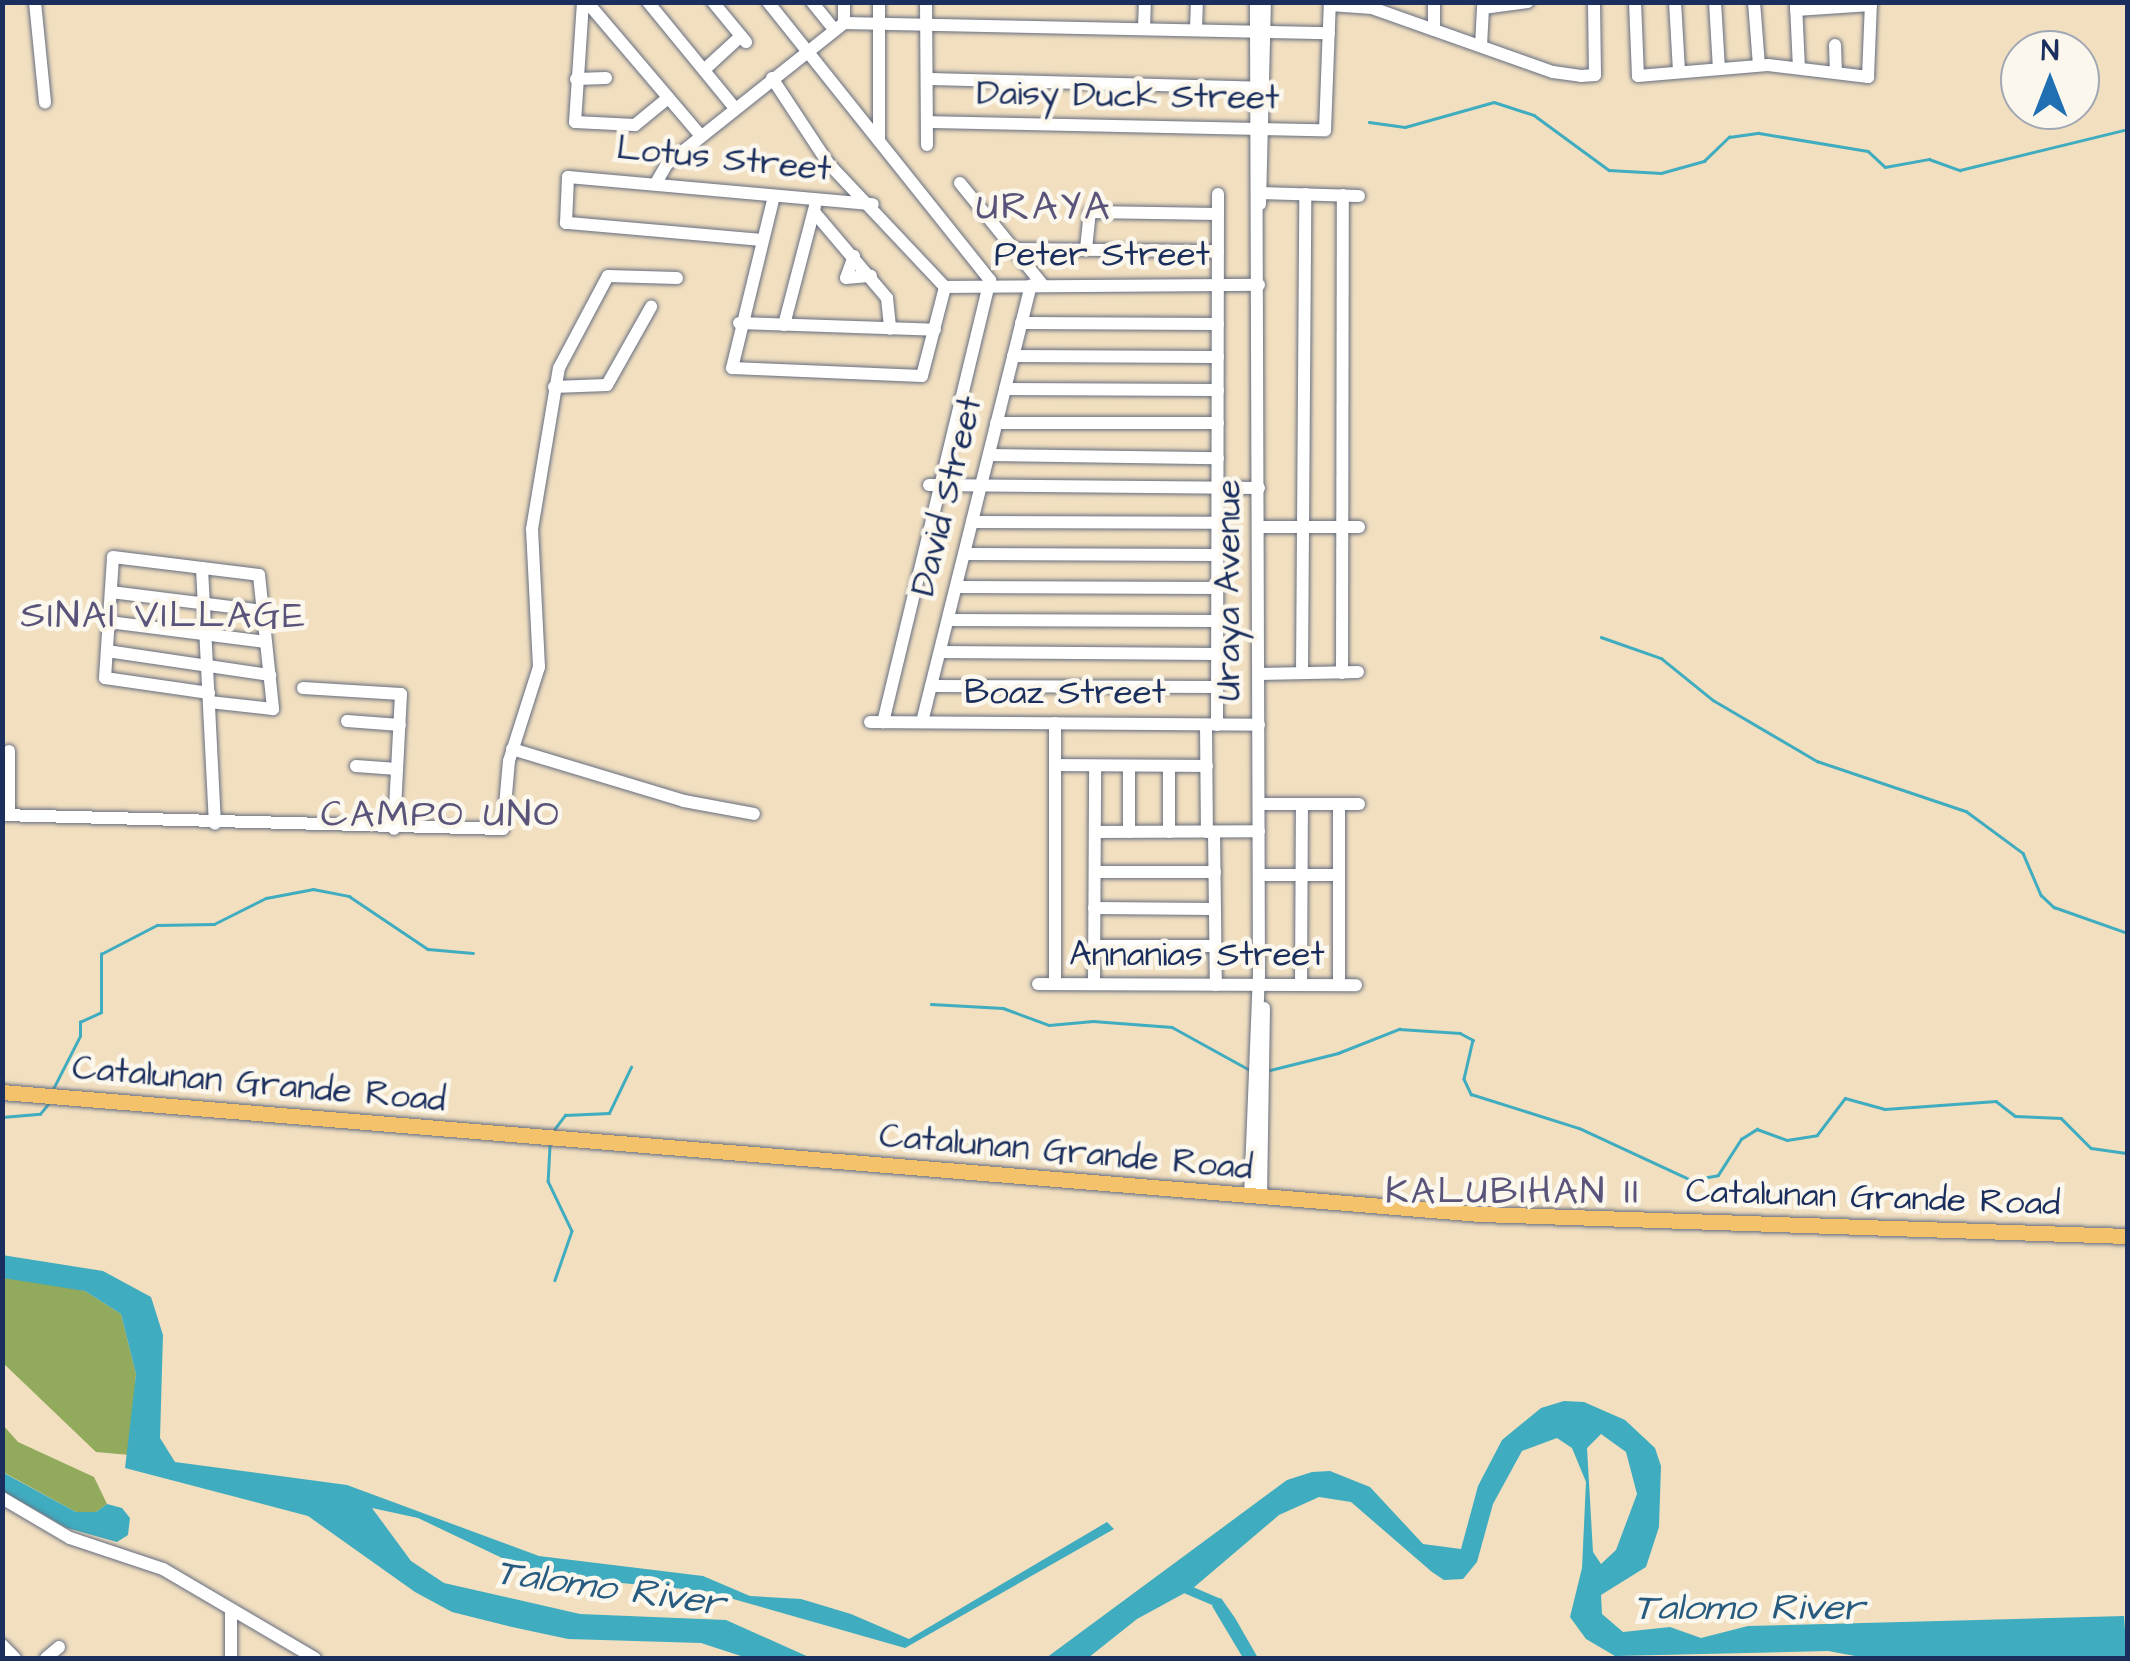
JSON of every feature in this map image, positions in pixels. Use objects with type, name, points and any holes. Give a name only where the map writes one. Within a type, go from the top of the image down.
[{"type":"main road","name":"Catalunan Grande Road","points":[[2,1092],[1256,1198],[1500,1215],[2128,1236]]},
{"type":"street","points":[[35,2],[46,103]]},
{"type":"street","points":[[585,2],[576,79],[578,124],[635,125],[668,98]]},
{"type":"street","points":[[585,2],[700,136]]},
{"type":"street","points":[[648,2],[734,106]]},
{"type":"street","points":[[704,70],[744,39],[714,2]]},
{"type":"street","points":[[768,2],[990,285],[936,486],[1259,488]]},
{"type":"street","points":[[812,2],[839,27]]},
{"type":"street","points":[[839,27],[844,2]]},
{"type":"street","points":[[879,2],[879,140]]},
{"type":"street","points":[[926,2],[927,145]]},
{"type":"street","points":[[1144,2],[1144,28]]},
{"type":"street","points":[[1196,29],[1197,2]]},
{"type":"street","name":"Uraya Avenue","points":[[1256,2],[1261,31],[1260,982],[1256,1198]]},
{"type":"street","name":"Uraya Avenue","points":[[1261,31],[1266,2]]},
{"type":"street","points":[[1434,2],[1434,30]]},
{"type":"street","points":[[1481,46],[1483,8],[1528,2]]},
{"type":"street","points":[[656,184],[667,164],[734,106],[839,27],[926,22],[1330,33],[1330,4],[1384,8],[1553,72],[1594,76],[1594,2]]},
{"type":"street","points":[[1636,2],[1638,76],[1759,66],[1872,74],[1871,4],[1796,6],[1799,68]]},
{"type":"street","points":[[1675,2],[1678,72]]},
{"type":"street","points":[[1715,2],[1719,69]]},
{"type":"street","points":[[1754,2],[1759,66]]},
{"type":"street","name":"Daisy Duck Street","points":[[927,122],[1328,129],[1330,33]]},
{"type":"street","points":[[1836,45],[1836,73]]},
{"type":"street","points":[[576,79],[606,78]]},
{"type":"street","points":[[772,78],[828,162],[873,204],[944,287],[923,375],[732,368],[774,196]]},
{"type":"street","name":"Daisy Duck Street","points":[[927,79],[1261,88]]},
{"type":"street","name":"Lotus Street","points":[[762,240],[564,222],[570,174],[774,196],[815,207],[873,204]]},
{"type":"street","points":[[960,183],[1016,249],[1037,285]]},
{"type":"street","points":[[1216,985],[1215,872],[1206,766],[1218,688],[1218,194]]},
{"type":"street","points":[[1302,673],[1304,194]]},
{"type":"street","points":[[1342,673],[1343,195]]},
{"type":"street","points":[[1260,196],[1359,196]]},
{"type":"street","points":[[815,207],[890,302],[890,329]]},
{"type":"street","points":[[784,325],[815,207]]},
{"type":"street","points":[[1086,249],[1088,212],[1218,214]]},
{"type":"street","points":[[1016,249],[1218,251]]},
{"type":"street","points":[[854,256],[842,281],[871,276]]},
{"type":"street","points":[[10,751],[6,815],[499,832],[512,749],[539,667],[532,529],[554,387],[578,323],[608,276],[677,278]]},
{"type":"street","name":"David Street","points":[[922,722],[1021,323],[1037,285]]},
{"type":"street","name":"Peter Street","points":[[944,287],[1259,285]]},
{"type":"street","points":[[554,387],[606,386],[651,308]]},
{"type":"street","points":[[740,323],[935,330]]},
{"type":"street","points":[[1021,323],[1218,324]]},
{"type":"street","points":[[1013,356],[1218,358]]},
{"type":"street","points":[[1005,388],[1218,390]]},
{"type":"street","points":[[996,423],[1218,423]]},
{"type":"street","points":[[988,455],[1218,458]]},
{"type":"street","name":"Boaz Street","points":[[936,486],[877,722],[1259,725]]},
{"type":"street","points":[[972,522],[1218,523]]},
{"type":"street","points":[[1260,527],[1359,527]]},
{"type":"street","points":[[964,554],[1218,555]]},
{"type":"street","points":[[113,557],[202,568],[259,575],[273,709],[105,678],[113,557]]},
{"type":"street","points":[[202,568],[216,824]]},
{"type":"street","points":[[956,587],[1218,588]]},
{"type":"street","points":[[111,592],[263,611]]},
{"type":"street","points":[[948,620],[1218,621]]},
{"type":"street","points":[[109,622],[266,642]]},
{"type":"street","points":[[107,652],[270,675]]},
{"type":"street","points":[[940,652],[1218,654]]},
{"type":"street","points":[[1259,674],[1358,672]]},
{"type":"street","points":[[931,686],[1218,688]]},
{"type":"street","points":[[303,688],[401,694],[394,829]]},
{"type":"street","points":[[347,721],[400,725]]},
{"type":"street","points":[[1055,723],[1055,984]]},
{"type":"street","points":[[512,749],[684,800],[754,814]]},
{"type":"street","points":[[1055,765],[1206,766]]},
{"type":"street","points":[[356,766],[398,769]]},
{"type":"street","points":[[1094,984],[1096,766]]},
{"type":"street","points":[[1129,832],[1130,766]]},
{"type":"street","points":[[1169,832],[1170,766]]},
{"type":"street","points":[[1259,804],[1358,804]]},
{"type":"street","points":[[1301,985],[1302,804]]},
{"type":"street","points":[[1339,804],[1339,985]]},
{"type":"street","points":[[1095,832],[1259,832]]},
{"type":"street","points":[[1094,872],[1215,872]]},
{"type":"street","points":[[1259,874],[1339,875]]},
{"type":"street","points":[[1094,908],[1215,910]]},
{"type":"street","points":[[1094,946],[1216,946]]},
{"type":"street","name":"Annanias Street","points":[[1038,984],[1356,985]]},
{"type":"street","points":[[2,1498],[70,1538],[163,1569],[314,1658]]},
{"type":"street","points":[[231,1612],[231,1658]]},
{"type":"street","points":[[2,1644],[14,1658]]},
{"type":"street","points":[[46,1658],[58,1648]]},
{"type":"green space","points":[[25,1276],[85,1291],[121,1314],[136,1374],[130,1455],[96,1452],[3,1363],[2,1278]]},
{"type":"green space","points":[[2,1424],[18,1442],[94,1477],[107,1504],[96,1512],[76,1512],[3,1472]]},
{"type":"water","points":[[2,1255],[103,1271],[151,1297],[163,1335],[160,1438],[175,1462],[347,1485],[539,1556],[703,1576],[750,1596],[801,1599],[851,1614],[909,1639],[1107,1522],[1114,1529],[905,1648],[705,1591],[538,1575],[418,1518],[372,1508],[411,1561],[444,1583],[580,1614],[726,1620],[811,1658],[747,1658],[701,1643],[568,1639],[512,1627],[452,1612],[415,1592],[308,1516],[125,1468],[136,1374],[121,1314],[85,1291],[3,1278]]},
{"type":"water","points":[[1564,1401],[1584,1402],[1625,1420],[1655,1448],[1661,1466],[1659,1527],[1646,1567],[1601,1595],[1602,1614],[1623,1632],[1670,1627],[1701,1638],[1748,1626],[2124,1616],[2127,1658],[1866,1658],[1828,1651],[1615,1656],[1586,1639],[1570,1617],[1582,1568],[1586,1482],[1572,1448],[1557,1438],[1522,1451],[1493,1504],[1477,1562],[1463,1579],[1444,1580],[1432,1572],[1351,1502],[1319,1497],[1279,1515],[1192,1589],[1137,1619],[1088,1658],[1046,1658],[1287,1480],[1312,1472],[1330,1471],[1370,1487],[1423,1544],[1461,1549],[1478,1486],[1502,1440],[1541,1408]],"holes":[[[1601,1434],[1626,1452],[1637,1494],[1616,1550],[1601,1564],[1593,1552],[1587,1448]]]},
{"type":"water","points":[[2,1472],[76,1512],[96,1512],[107,1504],[122,1508],[130,1518],[128,1535],[117,1542],[67,1528],[3,1491]]},
{"type":"water","points":[[1221,1598],[1258,1658],[1243,1658],[1212,1606]]},
{"type":"waterway","points":[[1369,122],[1405,127],[1494,102],[1534,115],[1609,170],[1661,173],[1704,161],[1729,137],[1759,133],[1868,151],[1885,167],[1929,159],[1960,170],[2128,129]]},
{"type":"waterway","points":[[1601,637],[1661,658],[1713,700],[1817,761],[1966,811],[2023,853],[2041,895],[2054,907],[2128,933]]},
{"type":"waterway","points":[[53,1089],[80,1036],[80,1022],[101,1012],[101,954],[157,925],[214,924],[266,898],[313,889],[349,896],[428,949],[473,953]]},
{"type":"waterway","points":[[931,1004],[1003,1008],[1049,1025],[1093,1021],[1172,1027],[1248,1069]]},
{"type":"waterway","points":[[1270,1070],[1338,1053],[1399,1029],[1460,1033],[1473,1040],[1464,1079],[1471,1094],[1579,1128],[1691,1180],[1718,1175],[1741,1139],[1757,1129],[1787,1140],[1817,1135],[1845,1098],[1885,1109],[1996,1101],[2015,1116],[2061,1118],[2091,1148],[2128,1153]]},
{"type":"waterway","points":[[553,1131],[565,1115],[609,1113],[631,1067]]},
{"type":"waterway","points":[[2,1117],[40,1114],[48,1104]]},
{"type":"waterway","points":[[550,1146],[548,1181],[572,1231],[555,1280]]},
{"type":"waterway","points":[[1182,1587],[1217,1602],[1223,1612]]},
{"type":"district","name":"URAYA","points":[[1044,208]]},
{"type":"district","name":"SINAI VILLAGE","points":[[164,617]]},
{"type":"district","name":"CAMPO UNO","points":[[441,816]]},
{"type":"district","name":"KALUBIHAN II","points":[[1513,1193]]},
{"type":"water label","name":"Talomo River","points":[[610,1589]]},
{"type":"water label","name":"Talomo River","points":[[1749,1609]]}]
